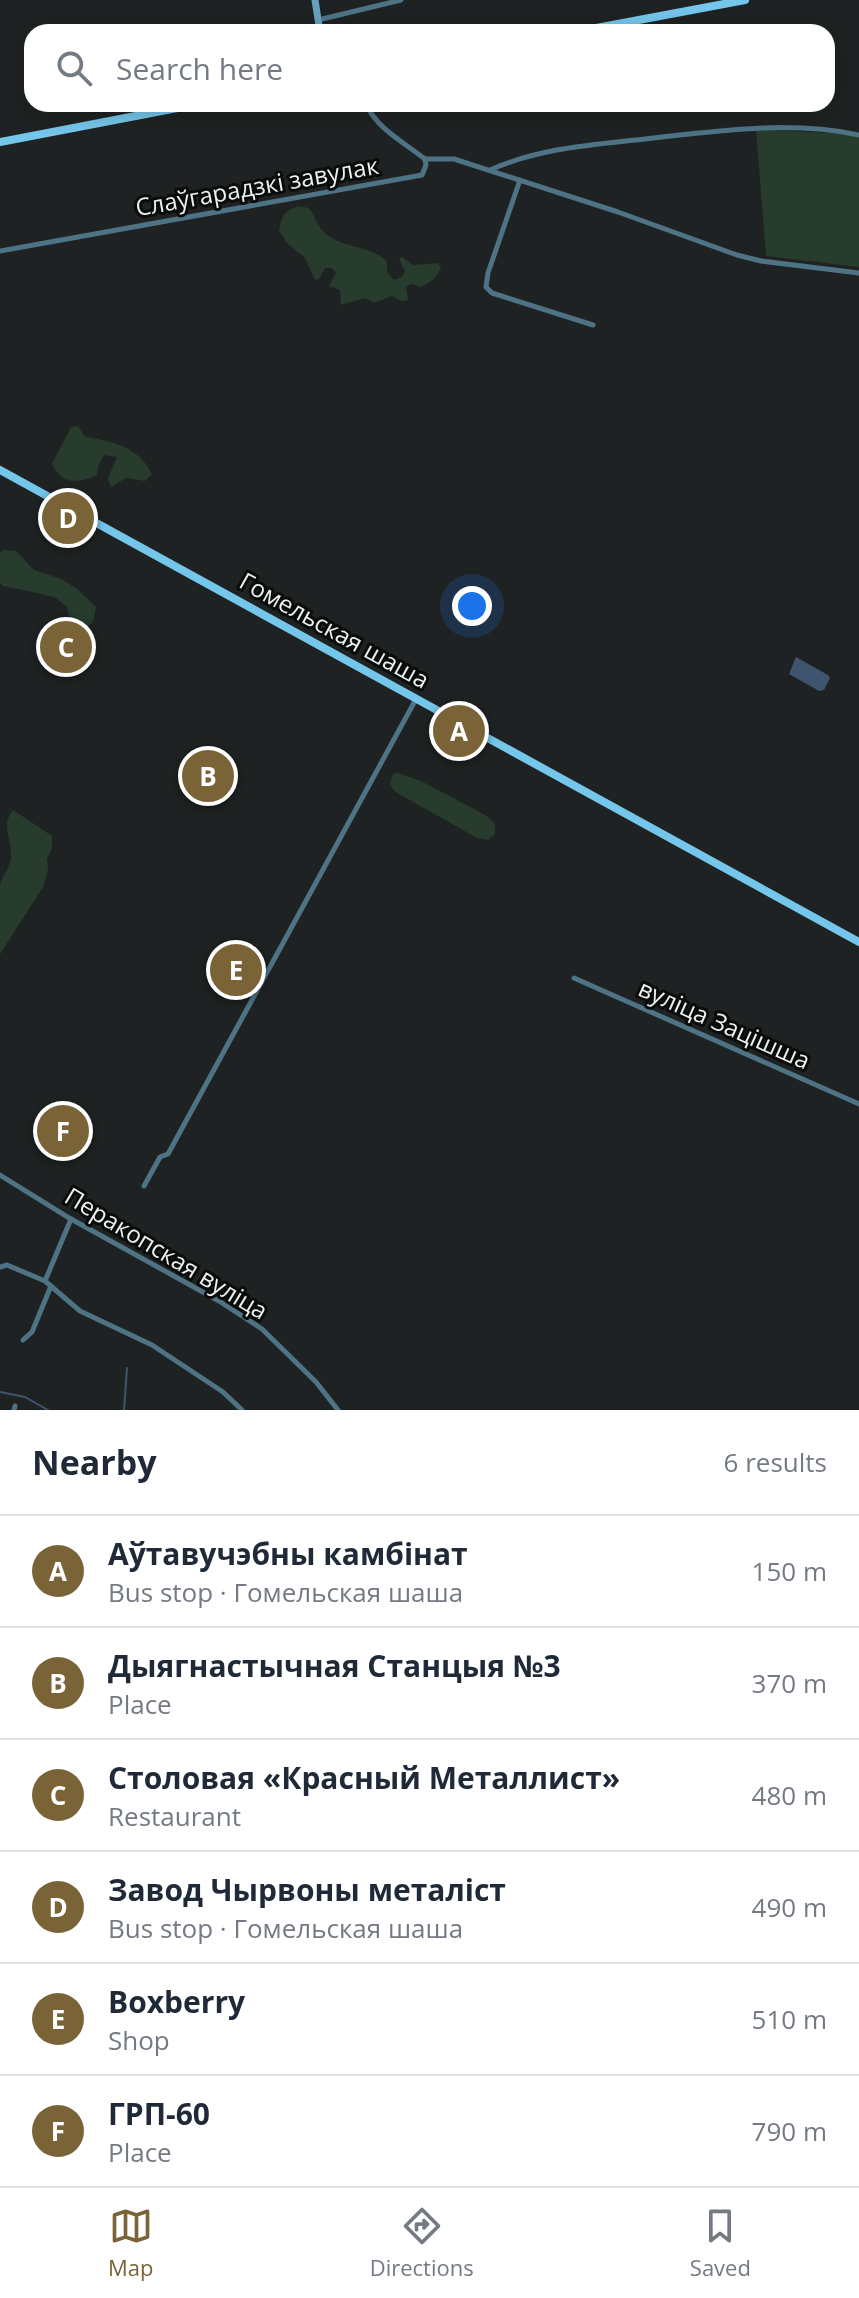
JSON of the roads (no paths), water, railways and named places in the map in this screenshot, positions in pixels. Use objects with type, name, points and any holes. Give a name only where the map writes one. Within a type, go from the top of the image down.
[{"type":"main road","points":[[315,0],[319,24]]},
{"type":"main road","points":[[618,24],[745,0]]},
{"type":"main road","points":[[0,142],[156,112]]},
{"type":"main road","name":"Гомельская шаша","points":[[0,470],[859,942]]},
{"type":"street","points":[[318,20],[401,0]]},
{"type":"street","name":"Слаўгарадзкі завулак","points":[[0,251],[422,175],[425,159],[385,129],[369,112]]},
{"type":"street","points":[[489,171],[517,158],[567,148],[755,126],[859,135]]},
{"type":"street","points":[[425,159],[454,159],[737,255],[761,261],[859,273]]},
{"type":"street","points":[[520,180],[486,287],[492,293],[593,325]]},
{"type":"street","points":[[144,1186],[160,1157],[168,1154],[175,1142],[416,699]]},
{"type":"street","name":"вуліца Зацішша","points":[[574,978],[859,1104]]},
{"type":"street","name":"Перакопская вуліца","points":[[0,1175],[262,1329],[316,1382],[338,1410]]},
{"type":"street","points":[[45,1281],[71,1219]]},
{"type":"street","points":[[0,1267],[7,1265],[45,1281],[80,1311],[131,1334],[180,1363],[223,1392],[242,1410]]},
{"type":"street","points":[[23,1340],[32,1332],[51,1286]]},
{"type":"water","points":[[796,657],[828,675],[830,678],[824,690],[819,691],[789,674]]},
{"type":"waterway","points":[[124,1410],[127,1368]]},
{"type":"waterway","points":[[0,1392],[25,1397],[48,1410]]},
{"type":"place","name":"Завод Чырвоны металіст","points":[[68,518]]},
{"type":"place","name":"Столовая «Красный Металлист»","points":[[66,647]]},
{"type":"place","name":"Аўтавучэбны камбінат","points":[[459,731]]},
{"type":"place","name":"Дыягнастычная Станцыя №3","points":[[208,776]]},
{"type":"place","name":"Boxberry","points":[[236,970]]},
{"type":"place","name":"ГРП-60","points":[[63,1131]]}]
